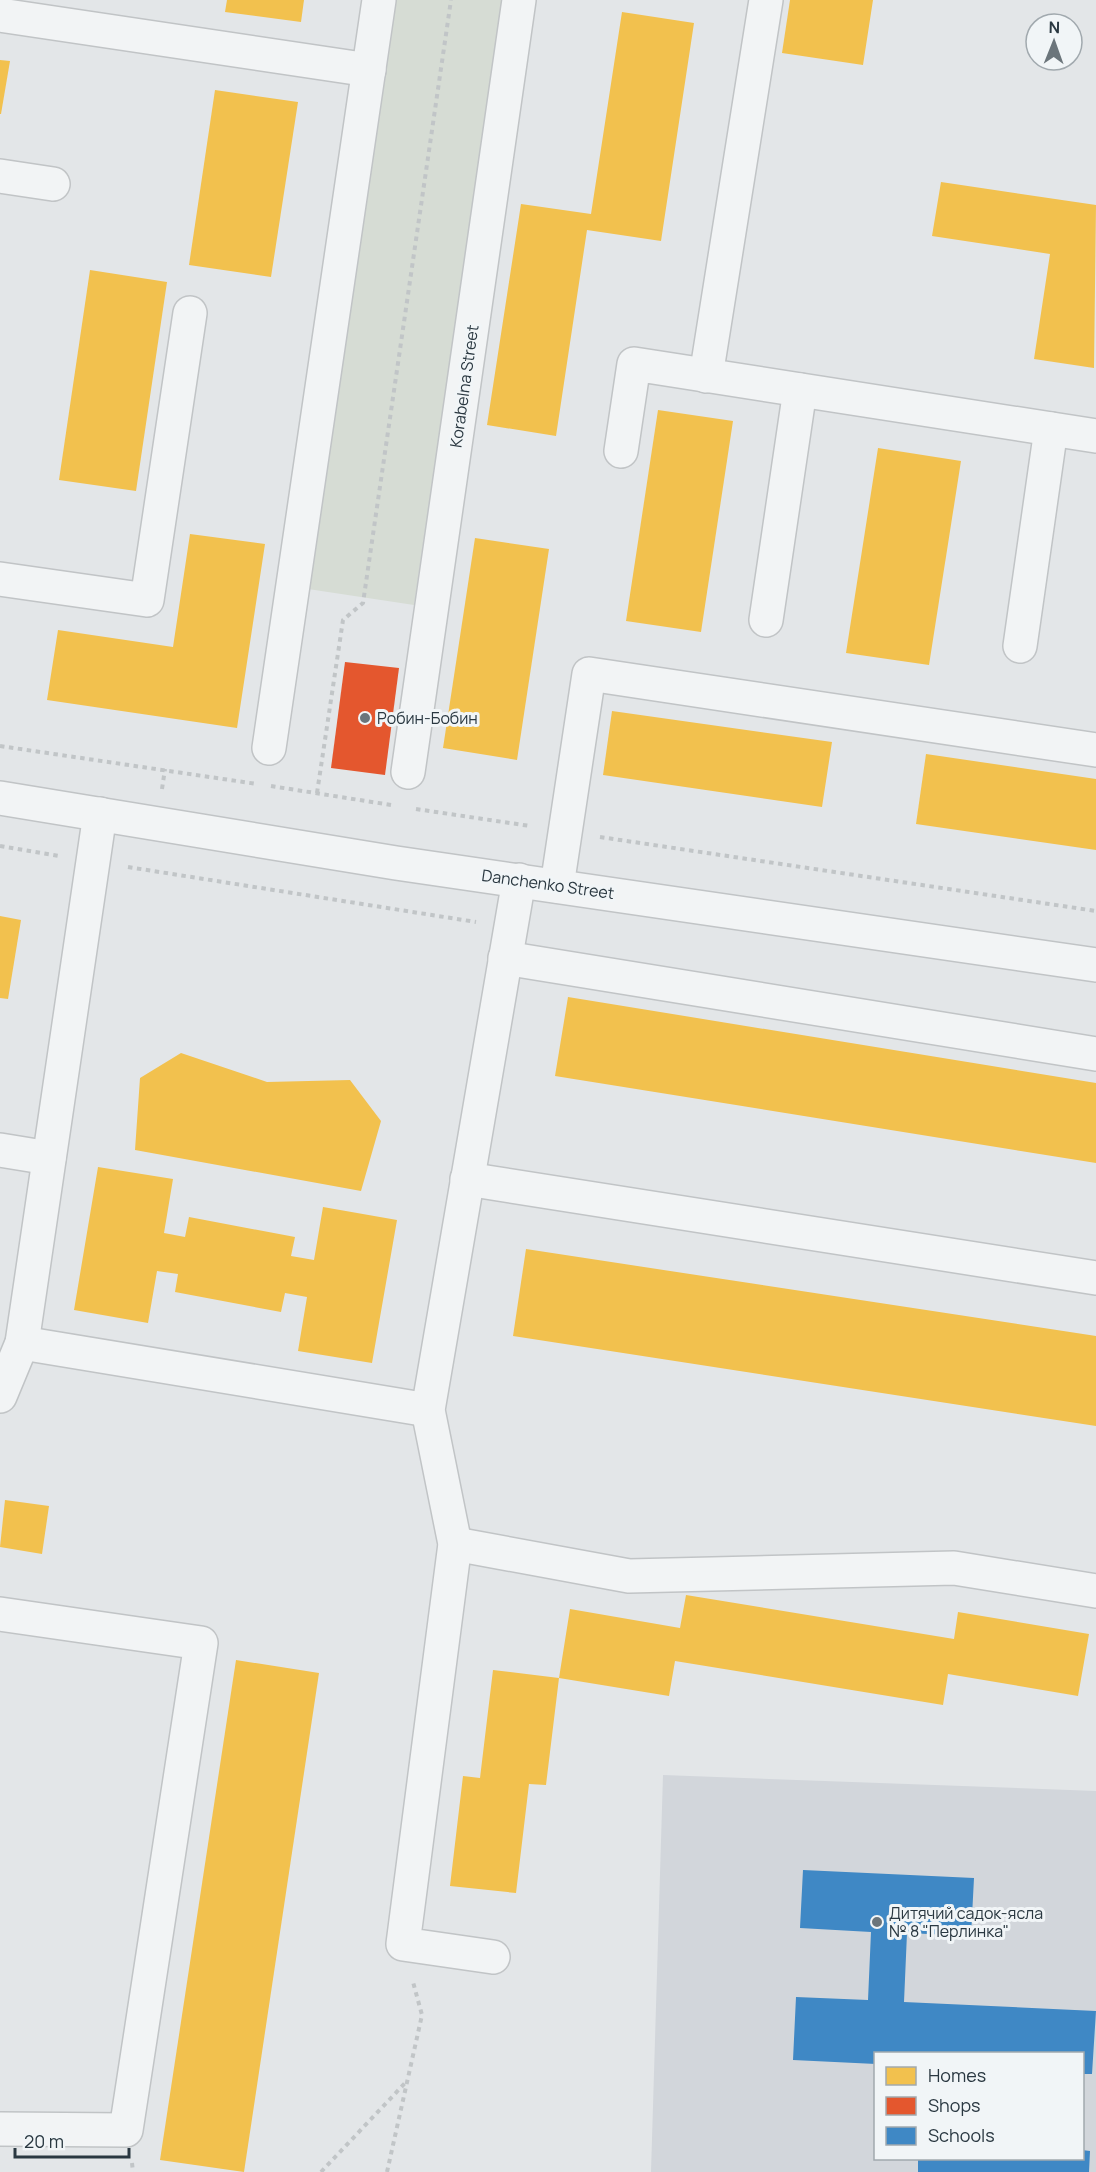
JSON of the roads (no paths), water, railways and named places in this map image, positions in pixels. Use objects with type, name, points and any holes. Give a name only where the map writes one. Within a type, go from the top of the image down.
[{"type":"street","points":[[269,748],[379,0]]},
{"type":"street","name":"Korabelna Street","points":[[408,772],[519,0]]},
{"type":"street","points":[[706,376],[766,0]]},
{"type":"street","points":[[0,15],[369,70]]},
{"type":"street","points":[[0,176],[53,184]]},
{"type":"street","points":[[0,579],[147,600],[190,313]]},
{"type":"street","points":[[621,451],[634,364],[1096,436]]},
{"type":"street","points":[[765,620],[800,390]]},
{"type":"street","points":[[1020,646],[1051,429]]},
{"type":"street","points":[[557,886],[589,674],[1096,750]]},
{"type":"street","name":"Danchenko Street","points":[[0,798],[557,886],[1096,965]]},
{"type":"street","points":[[0,1396],[22,1343],[100,814]]},
{"type":"street","points":[[493,1957],[403,1944],[455,1544],[428,1410],[519,880]]},
{"type":"street","points":[[505,958],[1096,1054]]},
{"type":"street","points":[[0,1150],[49,1158]]},
{"type":"street","points":[[467,1179],[1096,1278]]},
{"type":"street","points":[[22,1343],[428,1410]]},
{"type":"street","points":[[455,1544],[629,1576],[954,1568],[1096,1591]]},
{"type":"street","points":[[0,1614],[201,1643],[126,2130],[0,2128]]},
{"type":"place","name":"Робин-Бобин","points":[[365,718]]},
{"type":"place","name":"Дитячий садок-ясла № 8 \"Перлинка\"","points":[[877,1922]]}]
